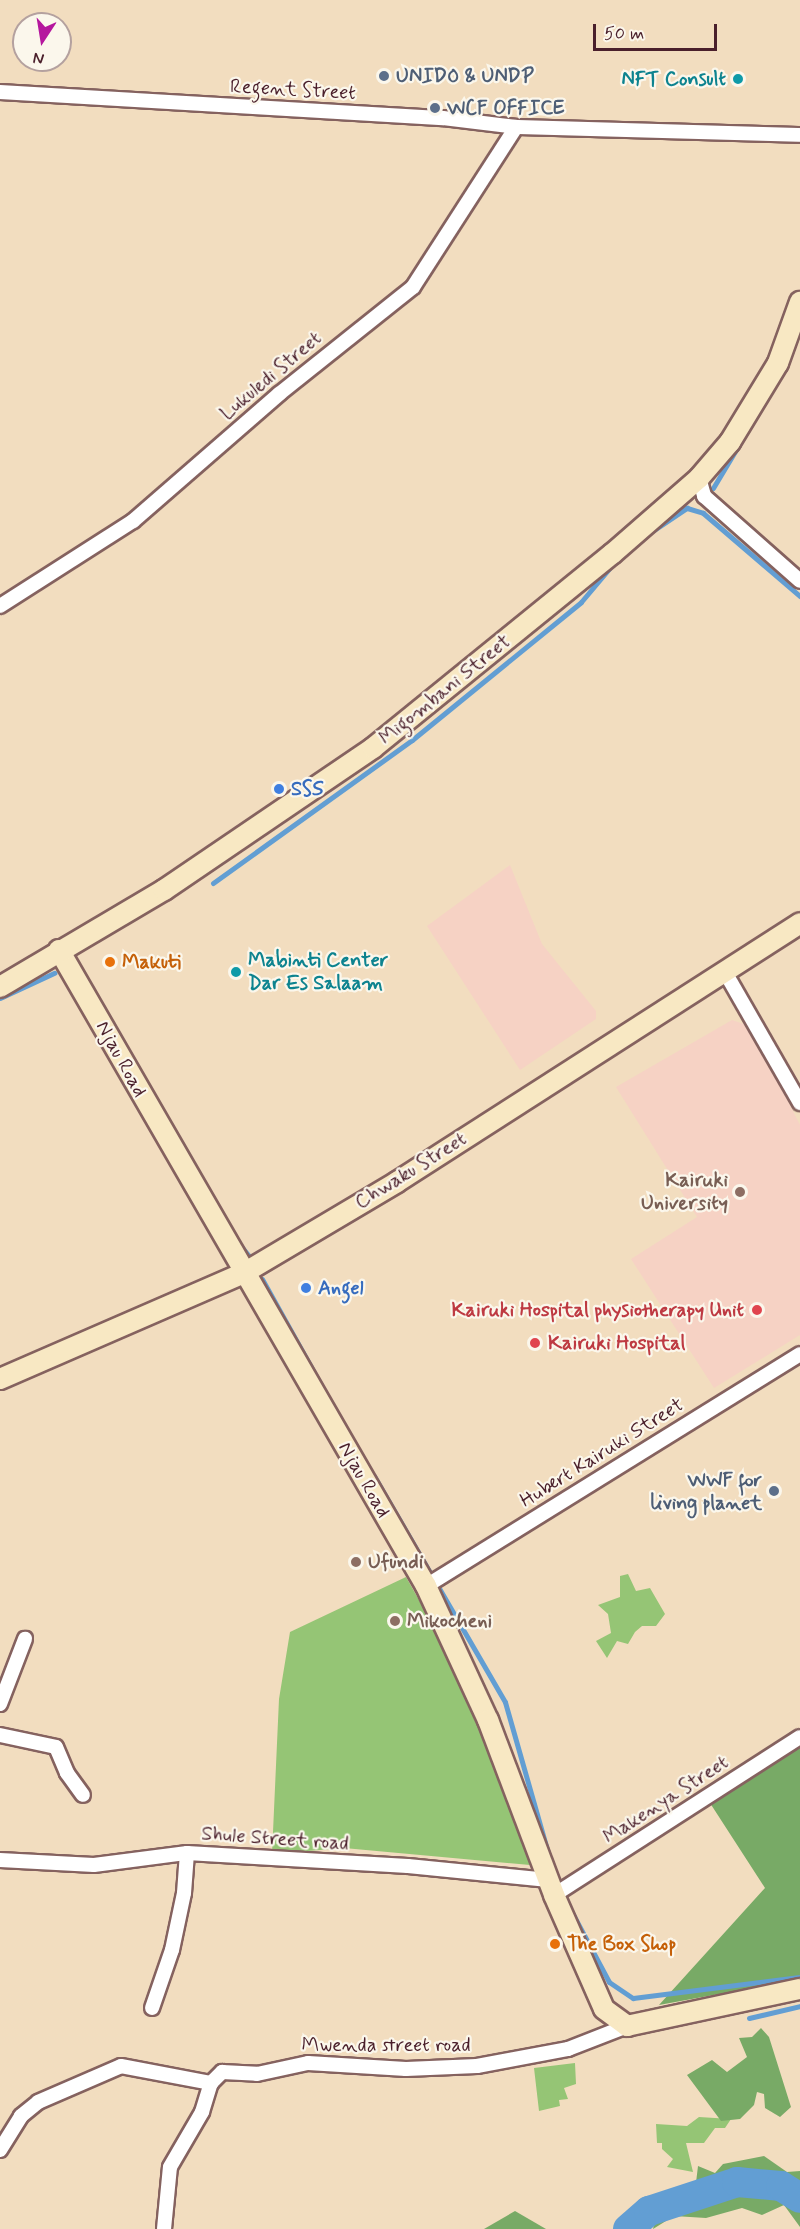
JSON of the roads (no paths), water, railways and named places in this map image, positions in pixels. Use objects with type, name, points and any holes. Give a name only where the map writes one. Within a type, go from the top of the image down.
[{"type":"main road","name":"Migombani Street","points":[[0,987],[174,884],[374,748],[699,478],[759,399],[778,363],[800,302]]},
{"type":"main road","name":"Chwaku Street","points":[[0,1378],[244,1273],[397,1182],[800,923]]},
{"type":"main road","name":"Njau Road","points":[[59,950],[426,1586],[488,1720],[551,1888],[595,1994],[611,2018],[627,2026]]},
{"type":"main road","points":[[627,2026],[800,1989]]},
{"type":"street","name":"Regent Street","points":[[0,92],[443,118],[516,127],[800,135]]},
{"type":"street","name":"Lukuledi Street","points":[[0,606],[133,521],[279,394],[413,287],[516,127]]},
{"type":"street","points":[[699,478],[704,496],[800,581]]},
{"type":"street","points":[[725,972],[800,1103]]},
{"type":"street","name":"Hubert Kairuki Street","points":[[426,1586],[800,1354]]},
{"type":"street","points":[[0,1704],[25,1639]]},
{"type":"street","points":[[0,1735],[56,1747],[67,1773],[83,1795]]},
{"type":"street","name":"Makenya Street","points":[[551,1888],[800,1737]]},
{"type":"street","points":[[152,2008],[172,1950],[184,1893],[187,1853]]},
{"type":"street","name":"Shule Street road","points":[[0,1860],[94,1865],[187,1853],[408,1866],[551,1888]]},
{"type":"street","name":"Mwenda street road","points":[[211,2083],[222,2072],[257,2074],[308,2062],[406,2069],[477,2066],[568,2049],[627,2026]]},
{"type":"street","points":[[0,2150],[21,2116],[39,2102],[112,2068],[121,2066],[211,2083],[202,2112],[170,2168],[164,2229]]},
{"type":"waterway","points":[[713,488],[783,371]]},
{"type":"waterway","points":[[654,530],[687,508],[703,513],[800,596]]},
{"type":"waterway","points":[[213,883],[412,740],[581,602],[613,564]]},
{"type":"waterway","points":[[0,998],[54,973]]},
{"type":"waterway","points":[[240,1245],[248,1255]]},
{"type":"waterway","points":[[262,1279],[321,1385]]},
{"type":"waterway","points":[[374,1476],[505,1702],[549,1856]]},
{"type":"waterway","points":[[569,1907],[609,1982],[633,1998],[800,1977]]},
{"type":"waterway","points":[[749,2018],[800,2006]]},
{"type":"waterway","points":[[628,2229],[649,2211],[737,2182],[781,2186],[800,2198]]},
{"type":"place","name":"UNIDO & UNDP","points":[[384,76]]},
{"type":"place","name":"NFT Consult","points":[[738,79]]},
{"type":"place","name":"WCF OFFICE","points":[[435,108]]},
{"type":"place","name":"SSS","points":[[279,789]]},
{"type":"place","name":"Makuti","points":[[110,962]]},
{"type":"place","name":"Mabinti Center Dar Es Salaam","points":[[236,972]]},
{"type":"place","name":"Kairuki University","points":[[740,1192]]},
{"type":"place","name":"Angel","points":[[306,1288]]},
{"type":"place","name":"Kairuki Hospital physiotherapy Unit","points":[[757,1310]]},
{"type":"place","name":"Kairuki Hospital","points":[[535,1343]]},
{"type":"place","name":"WWF for living planet","points":[[774,1491]]},
{"type":"place","name":"Ufundi","points":[[356,1562]]},
{"type":"place","name":"Mikocheni","points":[[395,1621]]},
{"type":"place","name":"The Box Shop","points":[[555,1944]]}]
